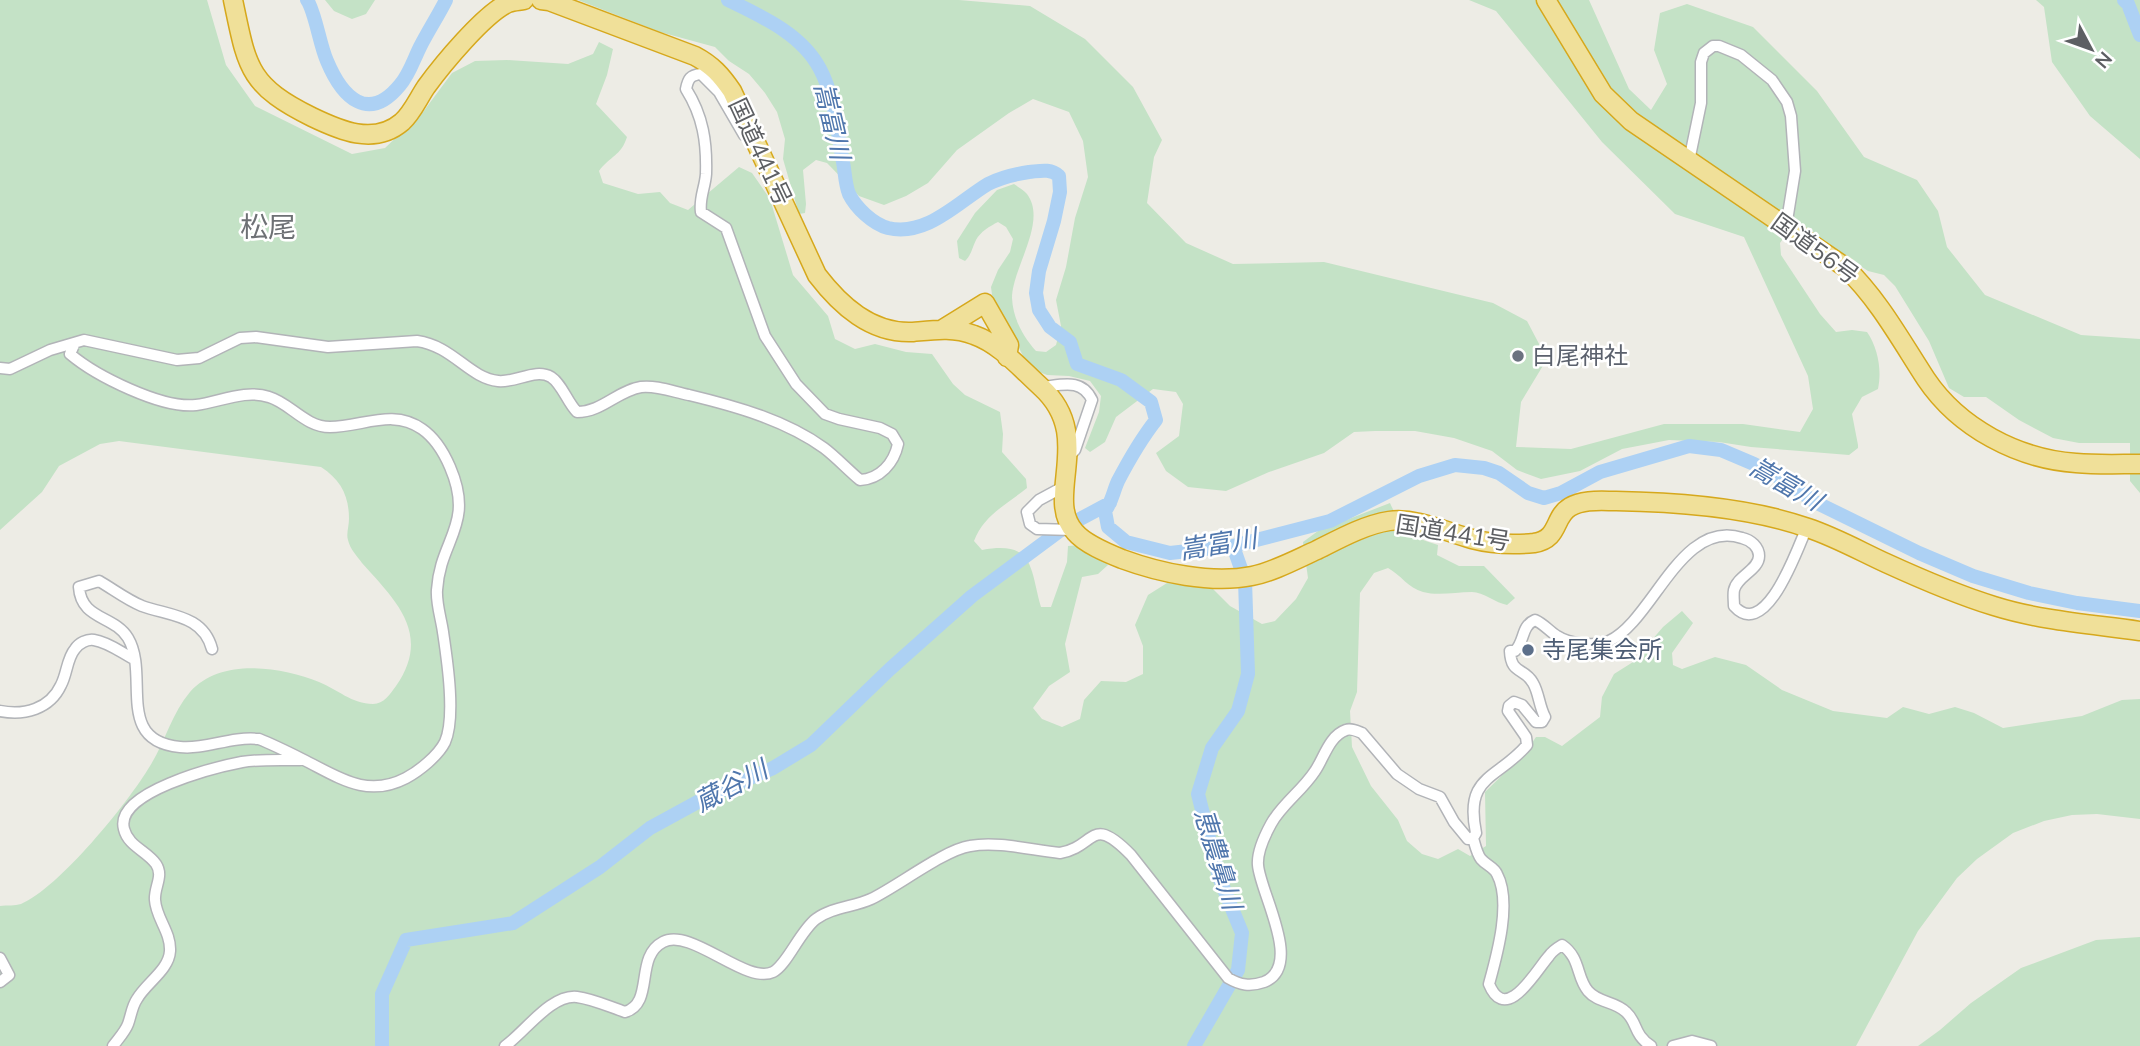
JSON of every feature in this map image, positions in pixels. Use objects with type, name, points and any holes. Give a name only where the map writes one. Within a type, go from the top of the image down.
[{"type":"highway","points":[[233,0],[245,53],[256,76],[267,90],[282,103],[340,131],[364,135],[384,132],[400,123],[436,74],[493,13],[509,3],[524,0]]},
{"type":"highway","name":"国道441号","points":[[541,0],[611,24],[710,64],[732,91],[817,275],[833,295],[854,314],[878,326],[908,332],[953,329],[977,335],[995,346],[1041,387],[1056,402],[1068,432],[1065,486],[1067,520],[1073,530],[1103,551],[1122,559],[1178,574],[1234,578],[1255,576],[1336,540],[1388,521],[1404,521],[1449,531],[1474,540],[1504,544],[1537,542],[1548,538],[1557,528],[1562,514],[1571,506],[1585,502],[1647,502],[1764,514],[1838,539],[1885,563],[1993,606],[2036,618],[2140,631]]},
{"type":"highway","name":"国道56号","points":[[1546,0],[1603,94],[1631,121],[1844,267],[1867,288],[1928,382],[1947,404],[1972,425],[1993,439],[2050,460],[2140,464]]},
{"type":"highway","name":"国道441号","points":[[943,329],[985,303],[1009,345],[1007,357]]},
{"type":"street","points":[[1689,161],[1700,103],[1701,62],[1704,53],[1713,46],[1718,46],[1741,55],[1772,80],[1787,102],[1791,116],[1795,171],[1786,227]]},
{"type":"street","points":[[212,649],[202,629],[192,621],[140,605],[99,581],[79,587],[80,600],[88,609],[125,633],[131,644],[142,727],[160,742],[178,747],[193,747],[243,737],[259,739],[347,783],[366,786],[385,785],[405,778],[422,767],[444,743],[449,727],[447,657],[437,590],[441,566],[455,531],[460,506],[458,486],[435,442],[422,429],[405,420],[385,418],[329,427],[294,414],[271,397],[255,394],[182,406],[118,383],[76,360],[70,354],[76,340],[101,342],[177,360],[199,358],[240,338],[256,337],[328,347],[417,341],[430,343],[444,349],[485,378],[500,382],[537,374],[549,376],[577,412],[589,412],[626,392],[642,387],[662,389],[736,407],[802,435],[824,449],[860,480],[869,480],[880,474],[896,455],[898,444],[892,434],[880,428],[825,414],[796,384],[765,337],[726,228],[701,212],[699,201],[706,176],[703,123],[686,89],[688,79],[694,74],[701,74],[712,83],[750,145],[757,146]]},
{"type":"street","points":[[0,368],[10,369],[51,350],[74,345]]},
{"type":"street","points":[[1041,387],[1069,384],[1080,386],[1087,390],[1092,400],[1075,450],[1068,456]]},
{"type":"street","points":[[1065,486],[1039,500],[1027,512],[1030,524],[1037,528],[1073,530]]},
{"type":"street","points":[[1651,1046],[1640,1039],[1627,1013],[1615,1004],[1590,994],[1570,950],[1562,945],[1551,953],[1521,992],[1510,998],[1500,997],[1489,984],[1500,941],[1503,916],[1497,872],[1480,858],[1473,838],[1476,834],[1474,813],[1478,788],[1485,779],[1518,755],[1527,745],[1526,737],[1508,711],[1509,706],[1514,702],[1522,705],[1536,722],[1542,722],[1545,717],[1539,707],[1536,687],[1531,679],[1515,669],[1511,663],[1510,651],[1521,646],[1525,628],[1535,620],[1543,623],[1557,636],[1572,642],[1594,644],[1609,641],[1643,608],[1689,551],[1723,536],[1739,536],[1756,547],[1759,556],[1757,564],[1739,579],[1734,589],[1734,606],[1739,612],[1759,613],[1771,601],[1807,527]]},
{"type":"street","points":[[0,711],[22,714],[51,699],[61,687],[74,649],[84,641],[94,640],[134,659]]},
{"type":"street","points":[[505,1046],[517,1038],[548,1007],[564,998],[574,996],[625,1012],[632,1010],[642,992],[648,956],[656,946],[667,940],[675,939],[693,944],[760,974],[772,973],[779,967],[804,929],[818,917],[832,910],[871,899],[967,846],[987,845],[1060,853],[1070,852],[1096,834],[1102,834],[1122,846],[1228,978],[1241,985],[1266,982],[1276,973],[1280,956],[1275,923],[1258,864],[1265,837],[1279,810],[1300,792],[1329,744],[1346,730],[1362,733],[1397,774],[1419,789],[1440,797],[1461,831],[1468,839],[1473,838]]},
{"type":"street","points":[[113,1046],[127,1027],[135,1000],[166,963],[170,954],[169,937],[155,897],[160,871],[155,862],[132,844],[124,831],[123,823],[127,812],[134,802],[179,780],[243,762],[304,760]]},
{"type":"street","points":[[0,958],[9,975],[0,982]]},
{"type":"street","points":[[1673,1046],[1692,1041],[1711,1046]]},
{"type":"green space","points":[[0,0],[207,0],[226,65],[255,106],[352,154],[385,148],[423,112],[452,73],[475,61],[568,64],[593,54],[599,42],[613,49],[596,104],[627,137],[618,152],[599,171],[603,183],[638,194],[660,192],[670,203],[688,210],[739,167],[752,173],[770,199],[793,275],[828,316],[835,339],[855,349],[875,344],[906,352],[932,354],[953,384],[965,395],[1000,412],[1002,452],[1026,479],[1027,488],[996,511],[978,532],[974,541],[982,550],[1012,549],[1021,554],[1031,570],[1041,607],[1051,607],[1067,562],[1068,546],[1091,550],[1108,565],[1098,574],[1082,577],[1065,644],[1070,672],[1049,686],[1033,708],[1042,719],[1062,727],[1080,719],[1084,700],[1101,681],[1126,682],[1143,674],[1143,646],[1135,625],[1148,595],[1167,583],[1211,587],[1230,606],[1262,624],[1275,621],[1296,599],[1308,578],[1303,542],[1318,531],[1390,503],[1408,532],[1438,545],[1437,555],[1459,566],[1484,566],[1515,598],[1507,605],[1476,592],[1423,592],[1413,588],[1388,568],[1374,573],[1360,593],[1357,692],[1350,711],[1352,747],[1371,786],[1398,820],[1407,841],[1422,854],[1438,859],[1458,849],[1470,856],[1486,846],[1485,792],[1525,753],[1536,737],[1545,737],[1562,746],[1600,717],[1602,697],[1614,674],[1633,662],[1663,627],[1682,611],[1693,623],[1672,653],[1673,665],[1682,669],[1715,657],[1746,665],[1782,690],[1833,711],[1887,718],[1903,707],[1929,714],[1955,707],[1974,713],[2003,728],[2082,716],[2122,700],[2140,699],[2140,819],[2097,814],[2072,815],[2044,821],[2013,833],[1977,859],[1957,878],[1918,931],[1856,1046],[0,1046],[0,906],[21,904],[37,895],[92,843],[140,782],[178,709],[190,692],[203,681],[218,674],[252,668],[270,669],[319,682],[358,702],[377,704],[396,686],[411,650],[410,634],[397,605],[349,543],[349,511],[342,489],[334,477],[321,467],[119,441],[100,444],[59,466],[42,492],[0,530]]},
{"type":"green space","points":[[325,0],[375,0],[366,14],[352,19],[334,11]]},
{"type":"green space","points":[[578,0],[959,0],[1030,6],[1085,39],[1133,87],[1162,140],[1154,157],[1147,203],[1186,243],[1233,264],[1324,262],[1493,303],[1527,321],[1547,359],[1521,402],[1516,447],[1571,449],[1664,424],[1743,424],[1800,432],[1813,409],[1808,376],[1744,237],[1675,214],[1602,142],[1496,11],[1469,0],[1589,0],[1629,89],[1651,110],[1667,84],[1654,50],[1660,13],[1687,4],[1753,27],[1817,91],[1864,157],[1917,180],[1938,211],[1947,247],[1985,295],[2081,335],[2140,339],[2140,493],[2130,481],[2130,443],[2079,443],[2053,438],[2019,420],[1986,397],[1964,397],[1949,388],[1929,341],[1895,286],[1884,275],[1868,271],[1795,222],[1780,243],[1781,255],[1820,314],[1836,332],[1867,332],[1878,359],[1878,389],[1862,397],[1852,414],[1858,448],[1849,455],[1719,442],[1669,440],[1622,449],[1580,471],[1541,479],[1517,470],[1492,451],[1454,438],[1415,431],[1354,432],[1324,453],[1269,472],[1226,491],[1188,487],[1166,471],[1156,453],[1179,436],[1183,404],[1176,392],[1153,389],[1116,417],[1105,442],[1090,452],[1085,448],[1099,412],[1101,396],[1090,381],[1047,375],[1029,368],[993,302],[991,287],[1010,252],[1013,239],[1006,227],[998,222],[989,227],[978,237],[965,261],[959,258],[957,241],[975,213],[997,190],[1014,184],[1024,191],[1032,205],[1034,218],[1014,286],[1014,313],[1036,351],[1046,352],[1056,345],[1061,326],[1056,300],[1066,267],[1075,218],[1088,177],[1083,141],[1069,112],[1033,99],[957,150],[928,183],[884,205],[859,196],[827,163],[816,160],[803,170],[806,204],[805,213],[799,214],[783,159],[785,139],[777,112],[749,74],[729,61],[715,47],[660,32]]},
{"type":"green space","points":[[2036,0],[2140,0],[2140,159],[2090,116],[2052,62],[2044,7]]},
{"type":"green space","points":[[2140,937],[2140,1046],[1918,1046],[1971,1003],[2021,968],[2096,940]]},
{"type":"waterway","name":"嵩富川","points":[[307,0],[313,12],[324,55],[333,74],[348,95],[367,104],[377,103],[388,97],[403,81],[446,0]]},
{"type":"waterway","name":"嵩富川","points":[[728,0],[780,27],[812,57],[825,80],[832,103],[849,194],[860,210],[877,223],[888,228],[916,227],[929,223],[998,180],[1041,171],[1059,176],[1060,192],[1054,221],[1039,271],[1036,293],[1039,310],[1050,327],[1070,342],[1077,364],[1121,380],[1151,402],[1156,420],[1126,465],[1105,511],[1108,527],[1126,542],[1170,553],[1233,546],[1330,521],[1419,476],[1455,465],[1484,468],[1499,473],[1528,493],[1544,498],[1561,493],[1600,472],[1689,446],[1721,450],[1754,464],[1815,502],[1973,576],[2029,593],[2077,603],[2140,611]]},
{"type":"waterway","points":[[2124,0],[2140,35]]},
{"type":"waterway","name":"蔵谷川","points":[[382,1046],[382,994],[406,940],[513,923],[600,867],[650,828],[705,798],[773,768],[811,745],[890,669],[972,596],[1065,527],[1110,503]]},
{"type":"waterway","name":"恵農鼻川","points":[[1194,1046],[1238,970],[1242,933],[1219,877],[1198,794],[1212,748],[1238,711],[1248,674],[1245,580],[1233,546]]},
{"type":"place","name":"白尾神社","points":[[1518,356]]},
{"type":"place","name":"寺尾集会所","points":[[1528,650]]},
{"type":"district","name":"松尾","points":[[268,227]]}]
